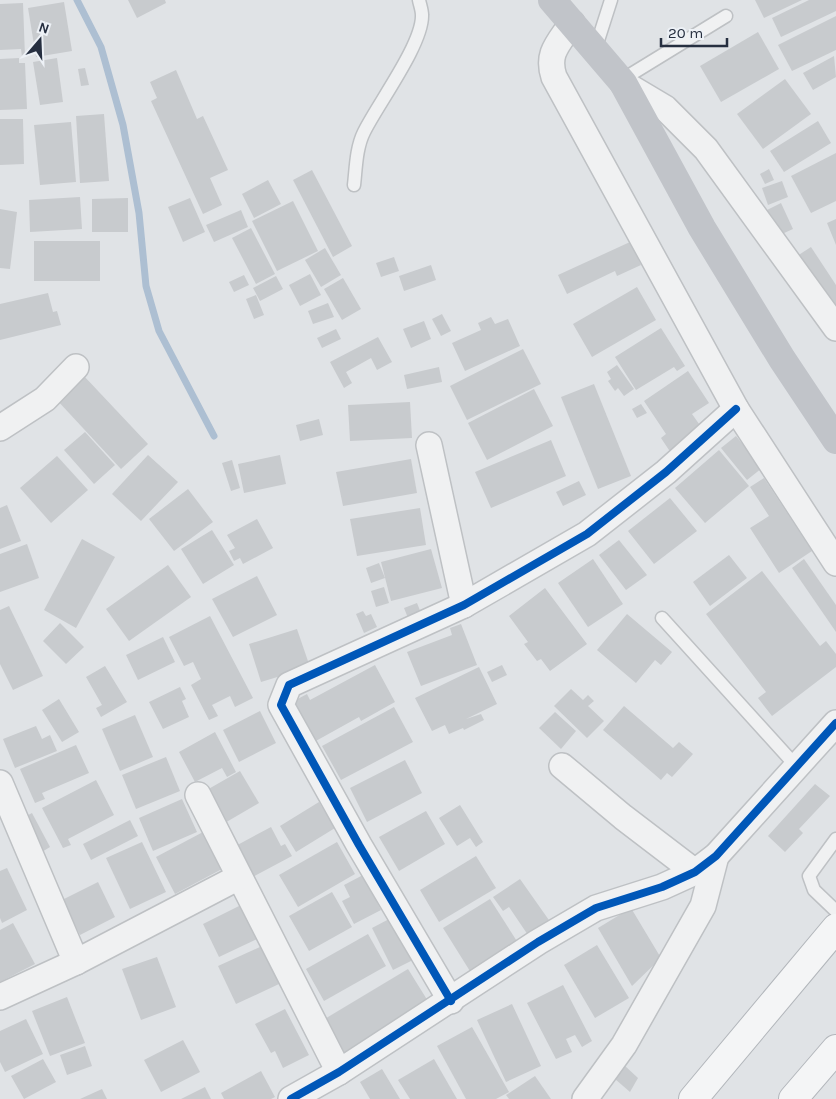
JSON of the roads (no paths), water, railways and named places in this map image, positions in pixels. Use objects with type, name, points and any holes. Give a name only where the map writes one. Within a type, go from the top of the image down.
[{"type":"highway","points":[[693,1099],[836,928]]},
{"type":"highway","points":[[793,1099],[836,1050]]},
{"type":"main road","points":[[552,0],[622,82],[702,228],[782,360],[836,440]]},
{"type":"street","points":[[572,23],[552,53],[550,64],[554,77],[736,409],[836,563]]},
{"type":"street","points":[[622,82],[665,108],[706,149],[836,328]]},
{"type":"street","points":[[0,428],[45,400],[76,366]]},
{"type":"street","points":[[451,1001],[359,845],[281,704],[289,685],[464,605],[587,534],[666,472],[736,409]]},
{"type":"street","points":[[429,445],[464,605]]},
{"type":"street","points":[[292,1099],[339,1072],[451,1001],[538,942],[596,908],[662,887],[695,872],[716,856],[836,724]]},
{"type":"street","points":[[562,766],[622,817],[695,872]]},
{"type":"street","points":[[0,783],[76,962]]},
{"type":"street","points":[[198,795],[339,1072]]},
{"type":"street","points":[[585,1099],[624,1045],[703,906],[716,856]]},
{"type":"street","points":[[0,997],[76,962],[239,877]]},
{"type":"lane","points":[[354,185],[358,149],[363,134],[414,44],[422,17],[419,0]]},
{"type":"lane","points":[[595,50],[611,0]]},
{"type":"lane","points":[[622,82],[726,16]]},
{"type":"lane","points":[[662,618],[797,767]]},
{"type":"lane","points":[[836,839],[809,876],[814,890],[836,910]]},
{"type":"waterway","points":[[77,0],[101,47],[123,125],[139,213],[146,286],[159,331],[214,436]]}]
